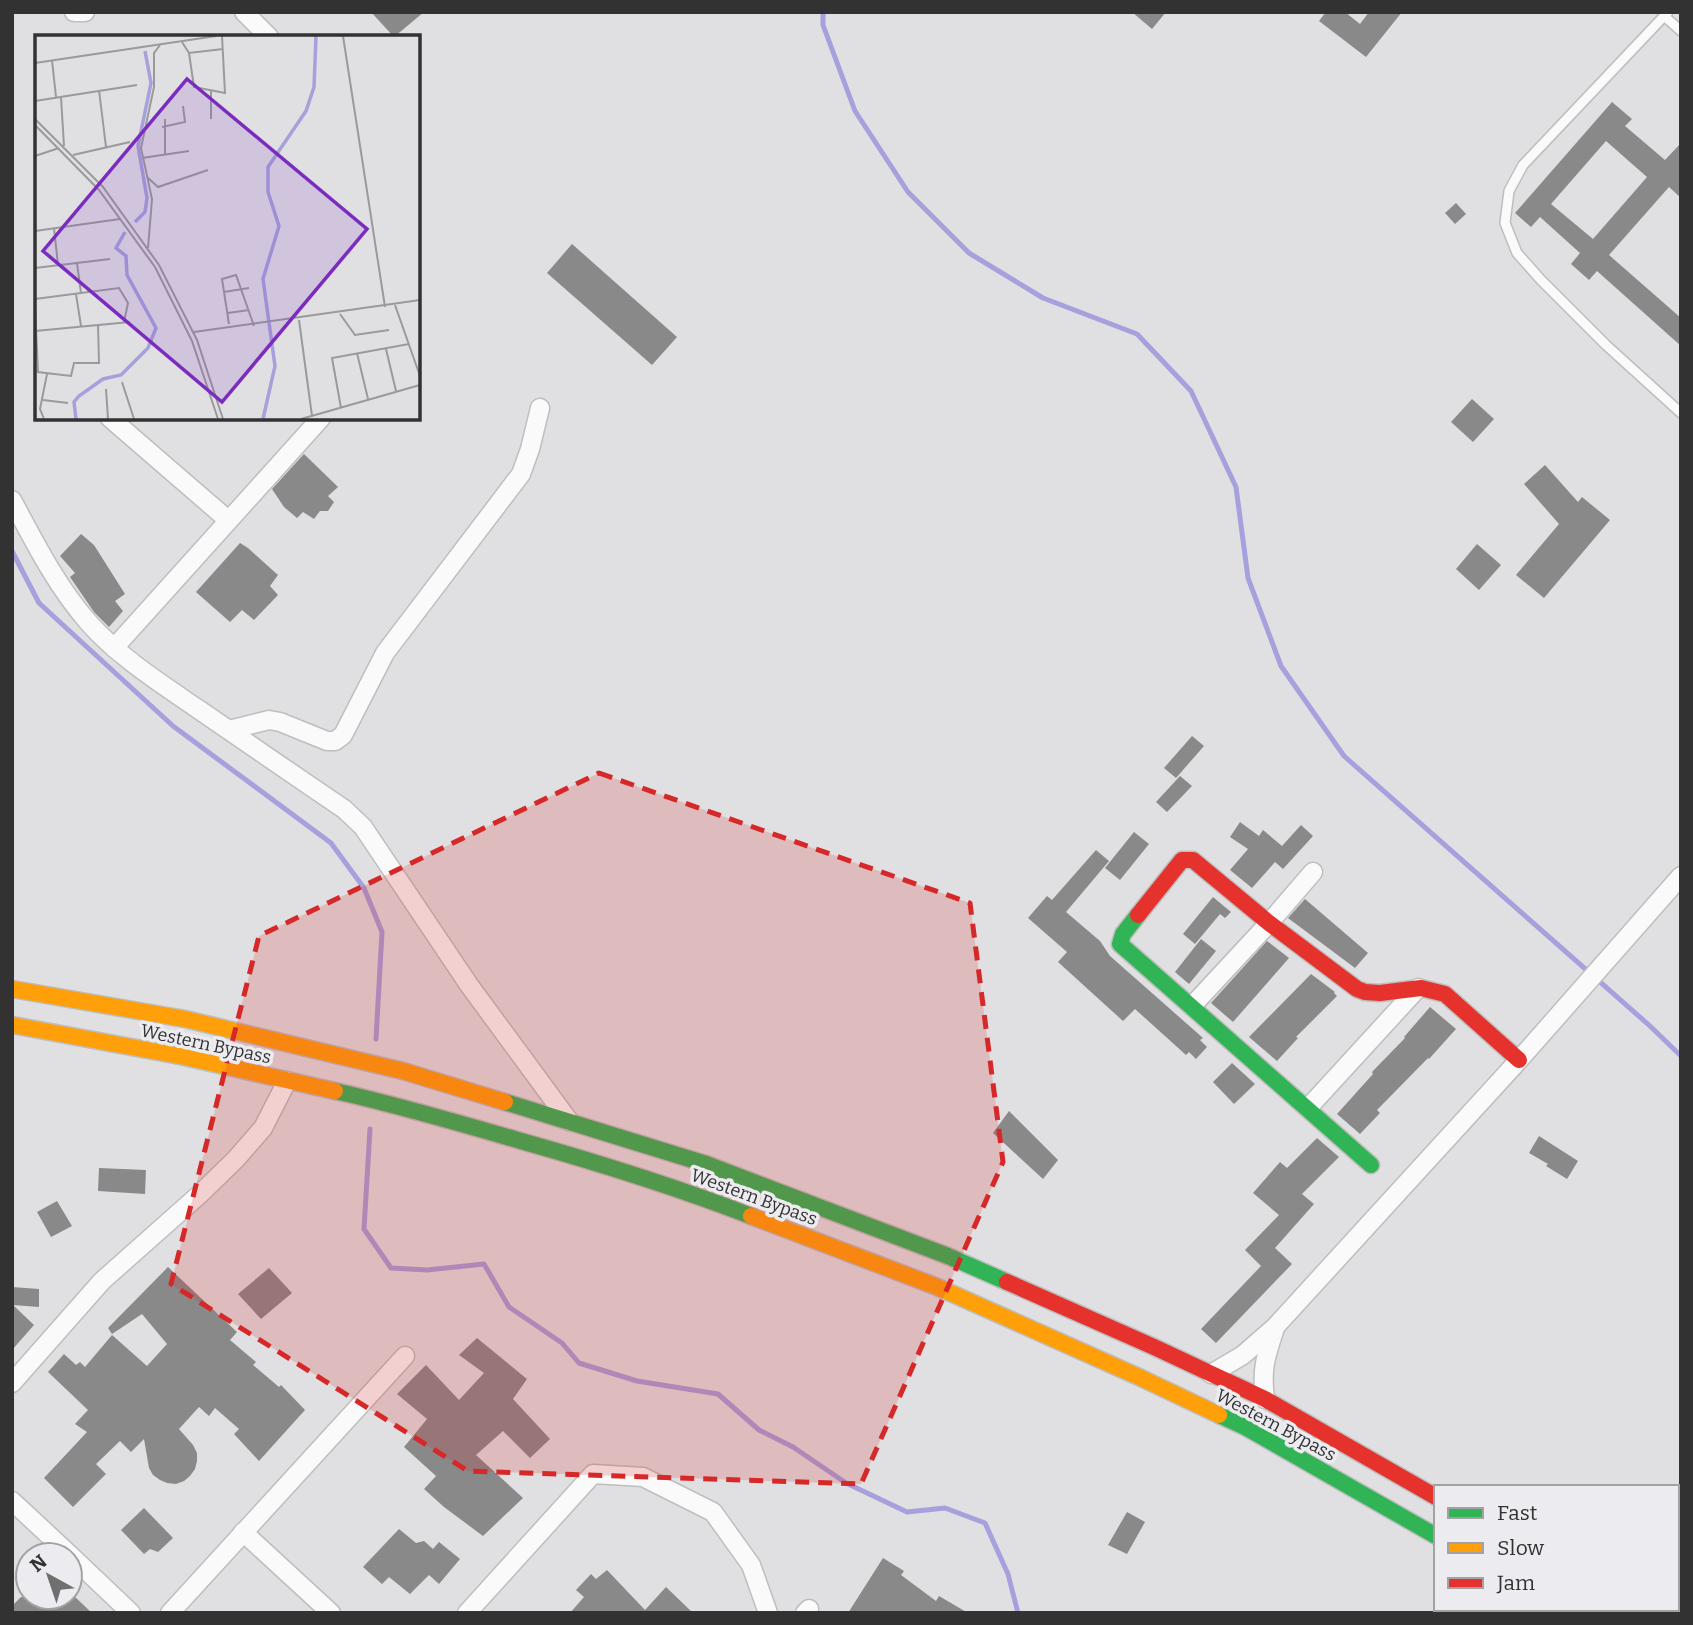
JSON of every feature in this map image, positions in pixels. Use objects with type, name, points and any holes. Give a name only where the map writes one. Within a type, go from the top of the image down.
[{"type":"main road","points":[[1371,1165],[1120,944],[1123,934],[1182,860],[1193,860],[1269,923],[1357,989],[1367,994],[1418,988],[1445,994],[1519,1060]]},
{"type":"main road","name":"Western Bypass","points":[[12,989],[185,1019],[403,1072],[706,1164],[948,1256],[1154,1347],[1265,1399],[1434,1496]]},
{"type":"main road","name":"Western Bypass","points":[[12,1024],[180,1056],[402,1106],[682,1190],[935,1286],[1229,1419],[1434,1535]]},
{"type":"street","points":[[74,12],[85,12]]},
{"type":"street","points":[[244,12],[267,35]]},
{"type":"street","points":[[229,730],[269,720],[327,741],[335,741],[343,735],[385,653],[521,474],[540,408]]},
{"type":"street","points":[[112,420],[228,520]]},
{"type":"street","points":[[114,648],[319,420]]},
{"type":"street","points":[[12,500],[55,579],[90,625],[114,648],[160,683],[344,809],[363,827],[469,985],[569,1121]]},
{"type":"street","points":[[1192,1006],[1313,872]]},
{"type":"street","points":[[1211,1374],[1243,1355],[1276,1327],[1519,1060],[1681,876]]},
{"type":"street","points":[[1308,1108],[1418,988]]},
{"type":"street","points":[[12,1383],[102,1281],[236,1159],[263,1128],[287,1081]]},
{"type":"street","points":[[1265,1399],[1262,1378],[1265,1359],[1276,1327]]},
{"type":"street","points":[[170,1613],[405,1356]]},
{"type":"street","points":[[467,1613],[593,1474],[643,1477],[713,1511],[751,1564],[768,1613]]},
{"type":"street","points":[[12,1501],[55,1541]]},
{"type":"street","points":[[243,1532],[331,1613]]},
{"type":"street","points":[[84,1568],[131,1613]]},
{"type":"lane","points":[[1681,31],[1666,14],[1523,165],[1508,191],[1505,223],[1517,253],[1541,280],[1606,345],[1681,412]]},
{"type":"highlighted area","points":[[599,773],[970,903],[1003,1162],[861,1484],[468,1471],[171,1284],[259,936]]},
{"type":"building","points":[[371,12],[424,12],[396,35],[392,35]]},
{"type":"building","points":[[1132,12],[1166,12],[1152,29]]},
{"type":"building","points":[[1326,12],[1345,12],[1360,24],[1369,12],[1402,12],[1366,57],[1319,21]]},
{"type":"building","points":[[1612,102],[1632,119],[1625,126],[1665,160],[1681,143],[1681,198],[1669,187],[1609,255],[1681,318],[1681,346],[1597,271],[1589,280],[1571,264],[1580,253],[1540,217],[1531,227],[1515,213]],"holes":[[[1606,141],[1647,177],[1593,239],[1551,204]]]},
{"type":"building","points":[[1456,203],[1466,214],[1455,224],[1445,213]]},
{"type":"building","points":[[572,244],[677,337],[652,365],[547,273]]},
{"type":"building","points":[[1472,399],[1494,419],[1473,442],[1451,422]]},
{"type":"building","points":[[304,454],[338,487],[328,496],[334,502],[328,511],[320,511],[314,519],[303,512],[297,518],[284,507],[272,489]]},
{"type":"building","points":[[1545,465],[1578,502],[1582,497],[1610,520],[1544,598],[1516,575],[1559,524],[1524,484]]},
{"type":"building","points":[[81,534],[94,545],[125,594],[115,601],[123,611],[109,627],[94,612],[70,577],[75,573],[60,556]]},
{"type":"building","points":[[240,543],[278,575],[270,586],[278,595],[254,620],[242,610],[230,622],[196,592]]},
{"type":"building","points":[[1477,544],[1501,565],[1479,590],[1456,569]]},
{"type":"building","points":[[1192,736],[1204,746],[1176,778],[1164,768]]},
{"type":"building","points":[[1180,776],[1192,786],[1167,812],[1156,802]]},
{"type":"building","points":[[1240,822],[1259,836],[1263,830],[1282,846],[1301,825],[1313,836],[1283,869],[1275,862],[1252,888],[1230,870],[1248,849],[1230,837]]},
{"type":"building","points":[[1134,832],[1149,844],[1120,880],[1105,868]]},
{"type":"building","points":[[1096,850],[1109,861],[1066,912],[1100,941],[1110,956],[1203,1038],[1200,1040],[1207,1047],[1196,1059],[1189,1052],[1186,1055],[1135,1009],[1123,1021],[1058,962],[1067,952],[1028,918],[1047,896],[1052,900]]},
{"type":"building","points":[[1213,897],[1231,912],[1225,918],[1220,914],[1195,944],[1183,934]]},
{"type":"building","points":[[1305,899],[1368,953],[1355,968],[1288,918]]},
{"type":"building","points":[[1201,939],[1216,951],[1189,984],[1175,972]]},
{"type":"building","points":[[1267,941],[1289,958],[1233,1022],[1211,1003]]},
{"type":"building","points":[[1311,974],[1337,996],[1296,1037],[1298,1038],[1277,1061],[1249,1037]]},
{"type":"building","points":[[1430,1007],[1456,1029],[1377,1110],[1380,1113],[1360,1134],[1337,1114]]},
{"type":"building","points":[[1232,1063],[1255,1084],[1234,1104],[1213,1082]]},
{"type":"building","points":[[1009,1111],[1058,1160],[1043,1179],[993,1133]]},
{"type":"building","points":[[1539,1136],[1578,1161],[1567,1179],[1529,1153]]},
{"type":"building","points":[[1317,1138],[1339,1157],[1302,1194],[1314,1204],[1275,1248],[1292,1264],[1216,1343],[1201,1329],[1261,1266],[1245,1250],[1279,1215],[1253,1193],[1280,1162],[1287,1168]]},
{"type":"building","points":[[99,1168],[146,1170],[145,1194],[98,1191]]},
{"type":"building","points":[[57,1201],[72,1226],[51,1237],[37,1212]]},
{"type":"building","points":[[168,1267],[237,1332],[230,1340],[256,1362],[253,1365],[279,1387],[281,1385],[305,1410],[259,1461],[234,1434],[239,1429],[215,1408],[209,1416],[199,1407],[179,1429],[197,1453],[195,1469],[184,1481],[167,1483],[153,1475],[149,1468],[144,1439],[131,1452],[120,1441],[96,1464],[106,1474],[73,1507],[44,1478],[87,1432],[75,1424],[88,1410],[48,1372],[64,1354],[76,1365],[80,1362],[85,1367],[112,1335],[147,1366],[167,1344],[142,1314],[112,1334],[108,1328]]},
{"type":"building","points":[[269,1268],[292,1293],[261,1319],[238,1294]]},
{"type":"building","points":[[12,1287],[39,1289],[39,1307],[13,1305],[34,1325],[12,1350]]},
{"type":"building","points":[[477,1338],[527,1379],[513,1399],[550,1439],[530,1458],[503,1431],[476,1455],[523,1498],[483,1536],[424,1489],[436,1476],[404,1447],[427,1419],[397,1394],[426,1365],[459,1400],[484,1373],[459,1355]]},
{"type":"building","points":[[144,1508],[173,1538],[158,1552],[150,1549],[144,1554],[121,1530]]},
{"type":"building","points":[[1127,1512],[1145,1522],[1127,1554],[1108,1545]]},
{"type":"building","points":[[399,1529],[416,1543],[424,1541],[433,1549],[439,1542],[460,1559],[439,1584],[429,1575],[410,1594],[389,1577],[382,1584],[363,1567]]},
{"type":"building","points":[[883,1558],[904,1571],[901,1575],[936,1601],[939,1596],[968,1613],[848,1613]]},
{"type":"building","points":[[607,1570],[645,1610],[666,1587],[693,1613],[570,1613],[584,1597],[576,1590],[591,1574],[596,1579]]},
{"type":"building","points":[[14,1604],[14,1611],[84,1611],[84,1605],[92,1613],[12,1613]]},
{"type":"waterway","points":[[823,12],[823,25],[855,111],[908,192],[969,253],[1043,298],[1137,334],[1191,391],[1236,487],[1248,578],[1281,666],[1344,756],[1681,1056]]},
{"type":"waterway","points":[[12,551],[39,603],[173,726],[331,843],[364,888],[382,932],[376,1039]]},
{"type":"waterway","points":[[370,1129],[364,1229],[391,1268],[427,1270],[484,1264],[509,1307],[562,1343],[579,1363],[637,1381],[718,1394],[759,1430],[793,1447],[846,1483],[907,1512],[945,1508],[985,1523],[1008,1574],[1018,1613]]},
{"type":"traffic: fast","points":[[1138,915],[1123,934],[1120,944],[1371,1165]]},
{"type":"traffic: fast","points":[[335,1091],[428,1114],[579,1158],[666,1185],[751,1216]]},
{"type":"traffic: fast","points":[[505,1102],[706,1164],[948,1256],[1007,1282]]},
{"type":"traffic: fast","points":[[1219,1415],[1245,1427],[1434,1535]]},
{"type":"traffic: slow","points":[[12,989],[185,1019],[403,1071],[505,1102]]},
{"type":"traffic: slow","points":[[12,1025],[180,1056],[335,1091]]},
{"type":"traffic: slow","points":[[751,1216],[935,1286],[1219,1415]]},
{"type":"traffic: jam","points":[[1138,915],[1182,860],[1193,860],[1269,923],[1357,989],[1380,993],[1421,988],[1445,994],[1519,1060]]},
{"type":"traffic: jam","points":[[1007,1282],[1265,1399],[1434,1496]]}]
